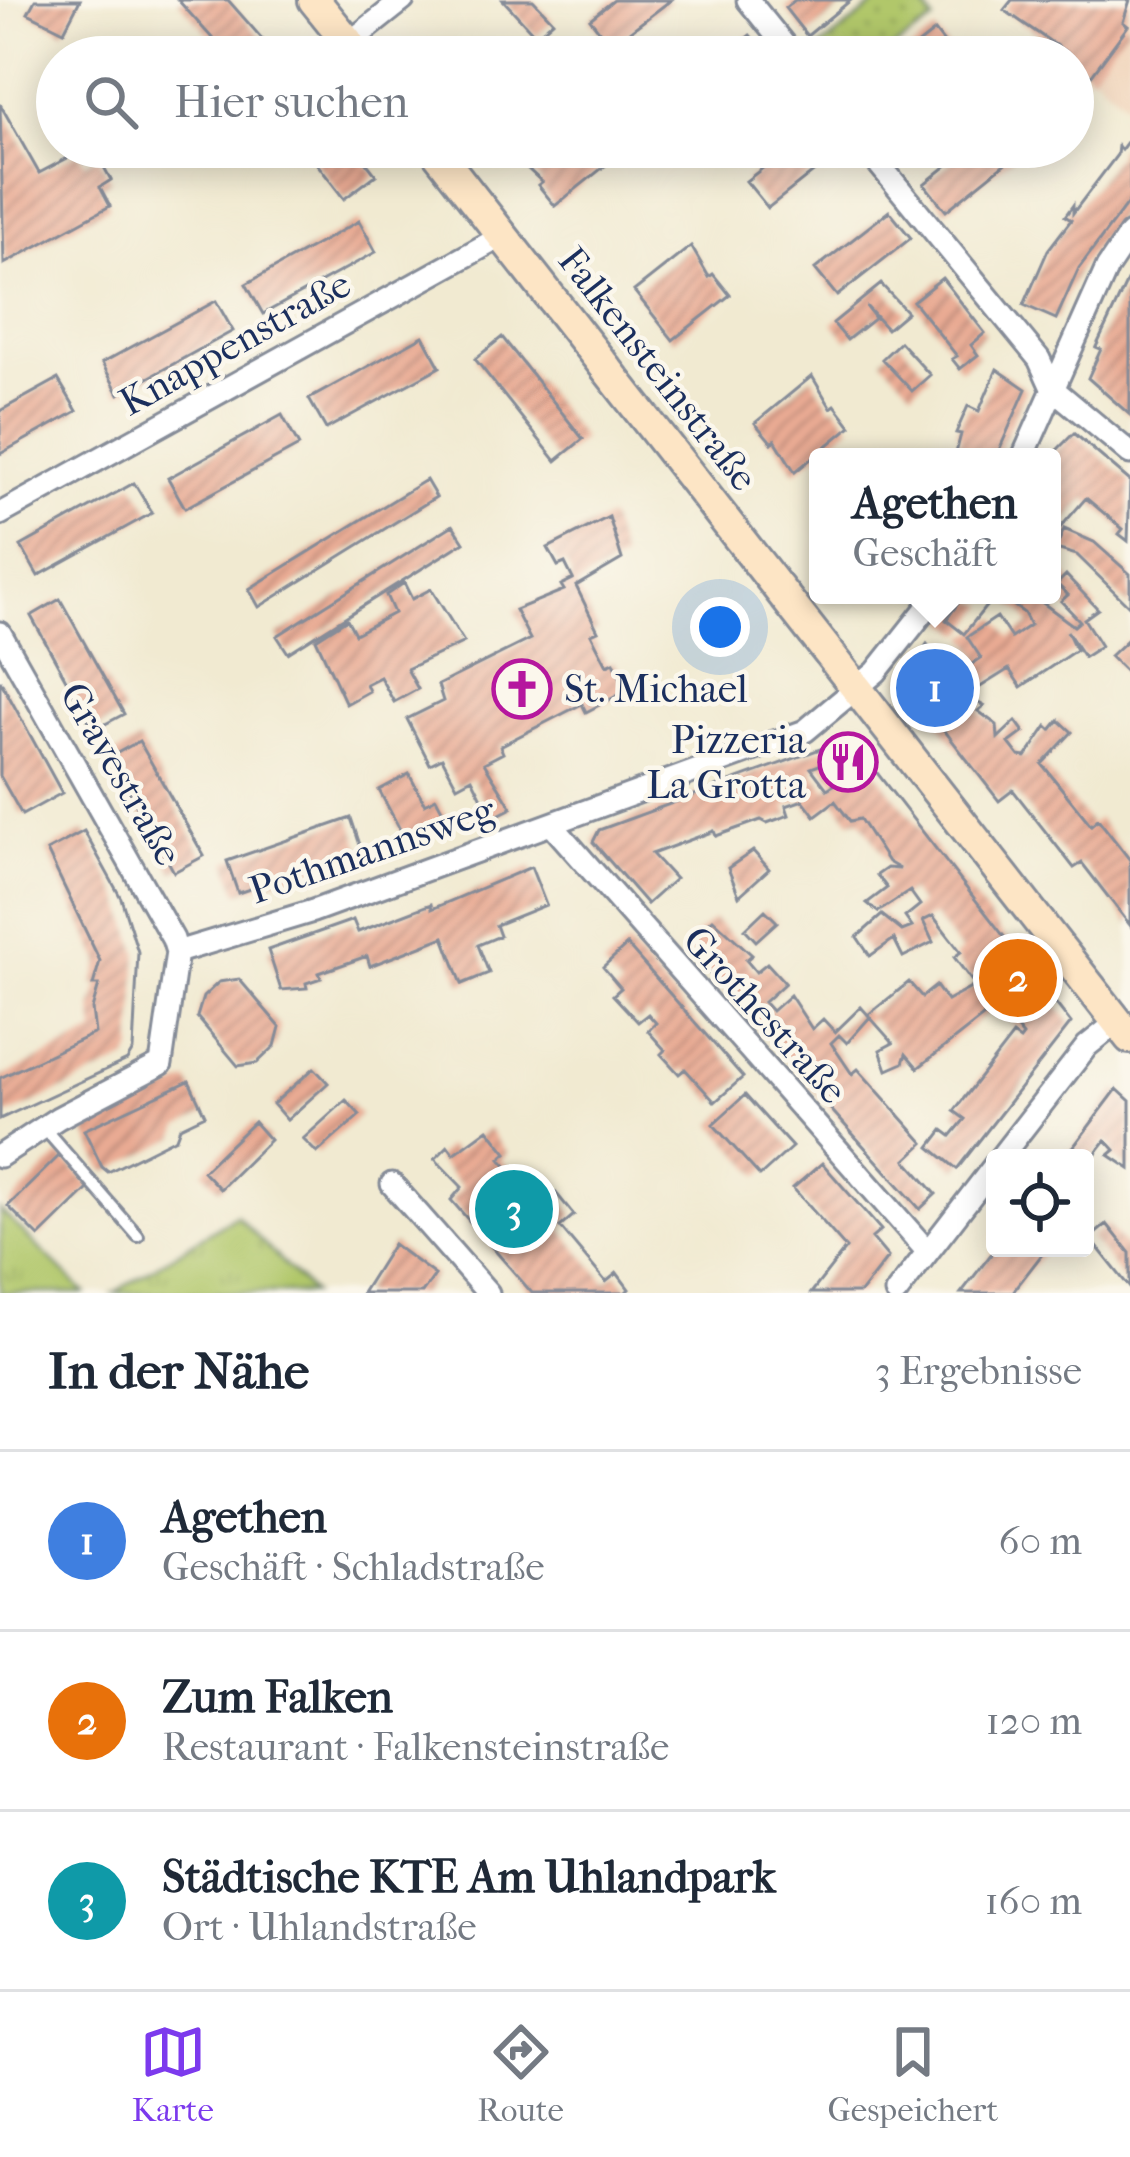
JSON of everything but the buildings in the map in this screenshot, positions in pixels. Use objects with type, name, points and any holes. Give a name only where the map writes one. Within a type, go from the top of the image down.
[{"type":"street","points":[[314,0],[343,36]]},
{"type":"street","points":[[368,36],[403,0]]},
{"type":"street","points":[[748,0],[777,36]]},
{"type":"street","name":"Falkensteinstraße","points":[[450,168],[1124,1030]]},
{"type":"street","points":[[882,168],[1039,359],[1052,388],[1130,453]]},
{"type":"street","points":[[1027,448],[1107,268],[1130,234]]},
{"type":"street","name":"Knappenstraße","points":[[0,514],[504,235]]},
{"type":"street","name":"Pothmannsweg","points":[[177,952],[313,911],[805,731],[859,688],[929,604]]},
{"type":"street","name":"Gravestraße","points":[[0,633],[177,952]]},
{"type":"street","name":"Grothestraße","points":[[552,825],[927,1251]]},
{"type":"street","points":[[0,1156],[43,1127],[161,1064],[177,952]]},
{"type":"street","points":[[1007,1149],[1088,1046],[1124,1030]]},
{"type":"street","points":[[896,1293],[986,1176]]},
{"type":"street","points":[[392,1184],[488,1293]]},
{"type":"lane","points":[[43,1127],[137,1236]]},
{"type":"shaded area","points":[[1012,0],[1130,0],[1130,107],[1094,75],[1094,36],[1042,36],[1004,10]]},
{"type":"green space","points":[[881,0],[919,0],[934,21],[912,36],[835,36]]},
{"type":"green space","points":[[0,1210],[85,1293],[0,1293]]},
{"type":"green space","points":[[236,1215],[312,1293],[114,1293]]},
{"type":"place","name":"Agethen","points":[[935,688]]},
{"type":"place","name":"St. Michael","points":[[522,689]]},
{"type":"place","name":"Pizzeria La Grotta","points":[[848,762]]},
{"type":"place","name":"Zum Falken","points":[[1018,978]]},
{"type":"place","name":"Städtische KTE Am Uhlandpark","points":[[514,1209]]}]
